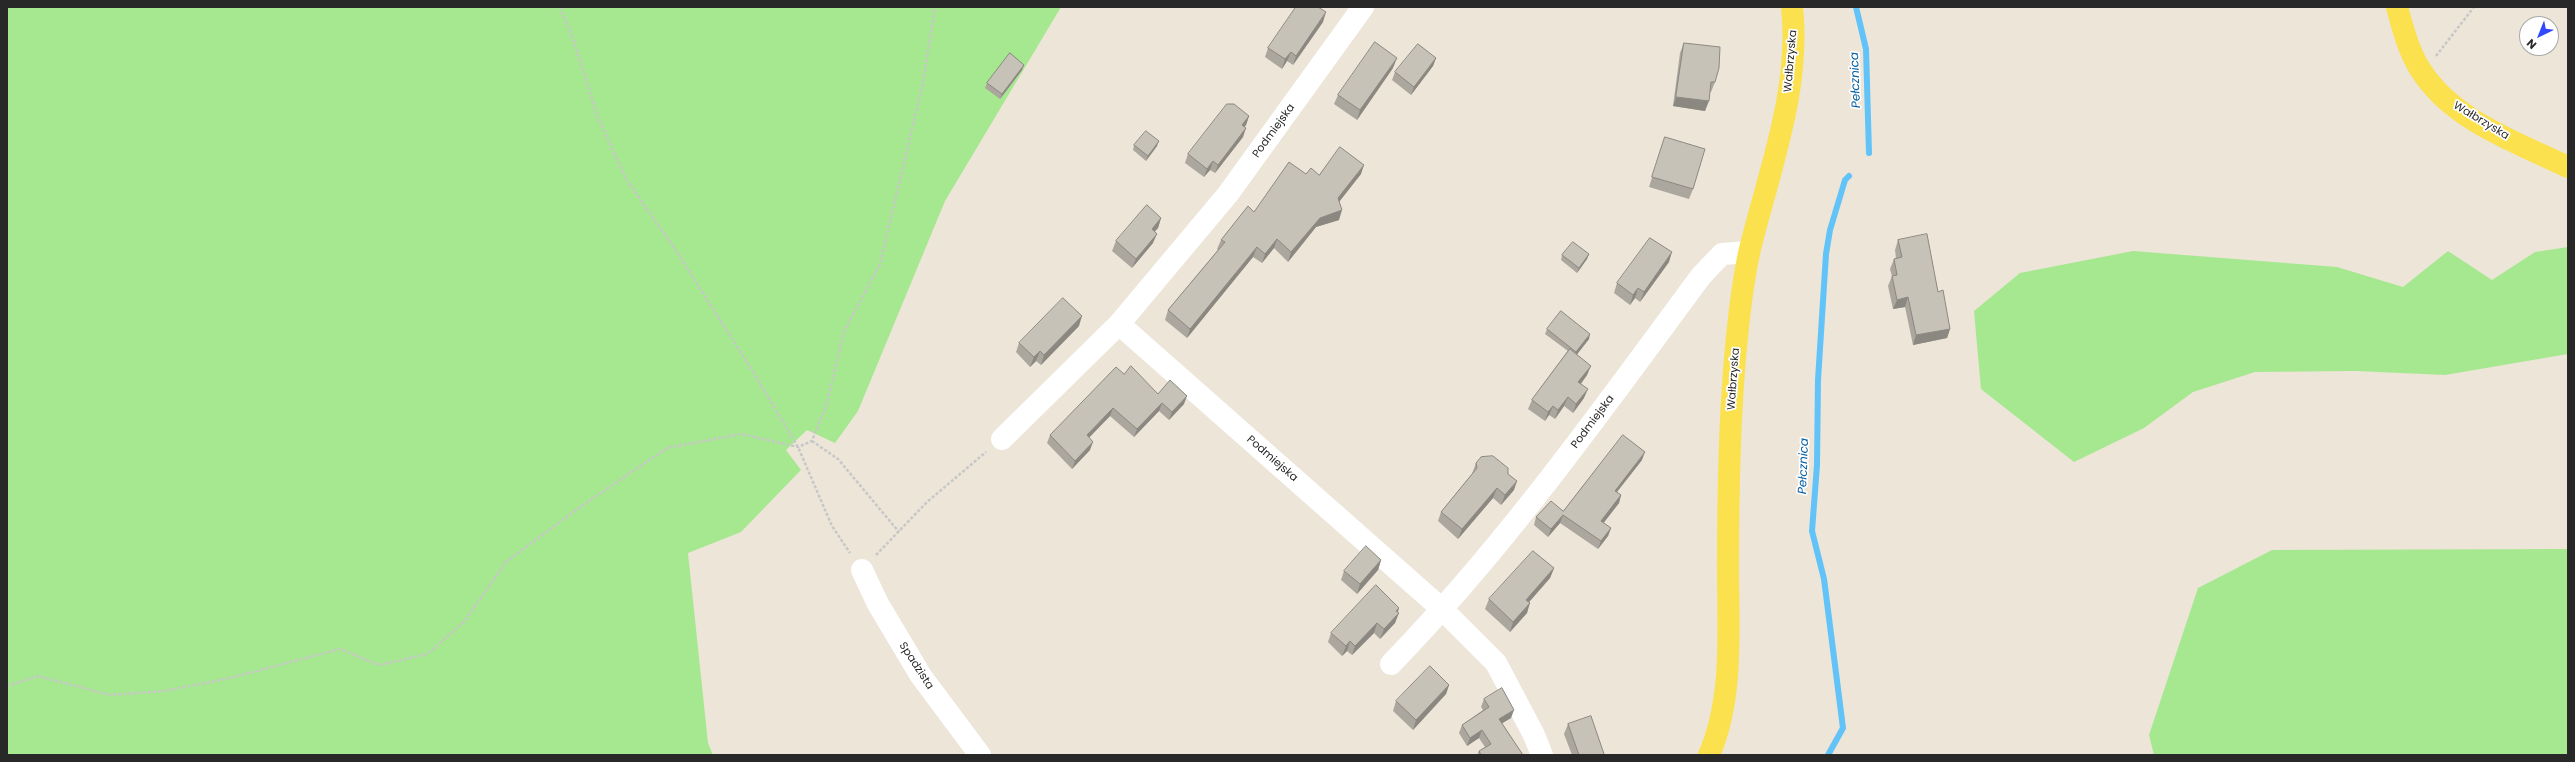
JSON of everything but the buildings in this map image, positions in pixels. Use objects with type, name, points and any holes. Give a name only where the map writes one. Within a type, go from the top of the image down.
[{"type":"main road","name":"Wałbrzyska","points":[[1709,755],[1721,716],[1727,672],[1729,456],[1735,358],[1750,252],[1789,90],[1794,27],[1792,7]]},
{"type":"main road","name":"Wałbrzyska","points":[[2397,7],[2406,38],[2422,72],[2451,104],[2481,124],[2568,167]]},
{"type":"street","name":"Podmiejska","points":[[1002,439],[1119,324],[1228,194],[1363,7]]},
{"type":"street","name":"Podmiejska","points":[[1391,664],[1443,610],[1535,500],[1701,276],[1722,254],[1750,252]]},
{"type":"street","name":"Podmiejska","points":[[1119,324],[1443,610],[1496,663],[1534,735],[1542,755]]},
{"type":"street","name":"Spadzista","points":[[862,570],[878,604],[920,676],[980,755]]},
{"type":"path","points":[[560,7],[574,42],[598,118],[626,179],[673,246],[798,447],[832,526],[862,570],[928,502],[1002,439]]},
{"type":"path","points":[[7,686],[38,676],[110,695],[164,691],[230,678],[340,649],[379,665],[427,654],[464,622],[506,562],[583,505],[668,448],[741,434],[798,447],[812,441],[827,403],[844,331],[880,264],[923,82],[935,7]]},
{"type":"path","points":[[2422,72],[2474,7]]},
{"type":"path","points":[[812,441],[838,459],[899,532]]},
{"type":"green space","points":[[7,7],[1061,7],[945,201],[858,411],[835,443],[807,430],[786,450],[801,470],[741,532],[688,553],[708,743],[713,755],[7,755]]},
{"type":"green space","points":[[2568,247],[2568,354],[2445,375],[2356,371],[2255,372],[2193,392],[2144,428],[2074,462],[1981,389],[1974,311],[2020,273],[2133,251],[2337,267],[2403,287],[2448,251],[2492,280],[2535,252]]},
{"type":"green space","points":[[2568,549],[2568,755],[2154,755],[2149,735],[2198,588],[2272,550]]},
{"type":"waterway","name":"Pełcznica","points":[[1856,7],[1866,49],[1869,153]]},
{"type":"waterway","name":"Pełcznica","points":[[1828,755],[1843,728],[1824,579],[1812,531],[1817,465],[1818,380],[1826,254],[1830,230],[1845,180],[1849,176]]}]
